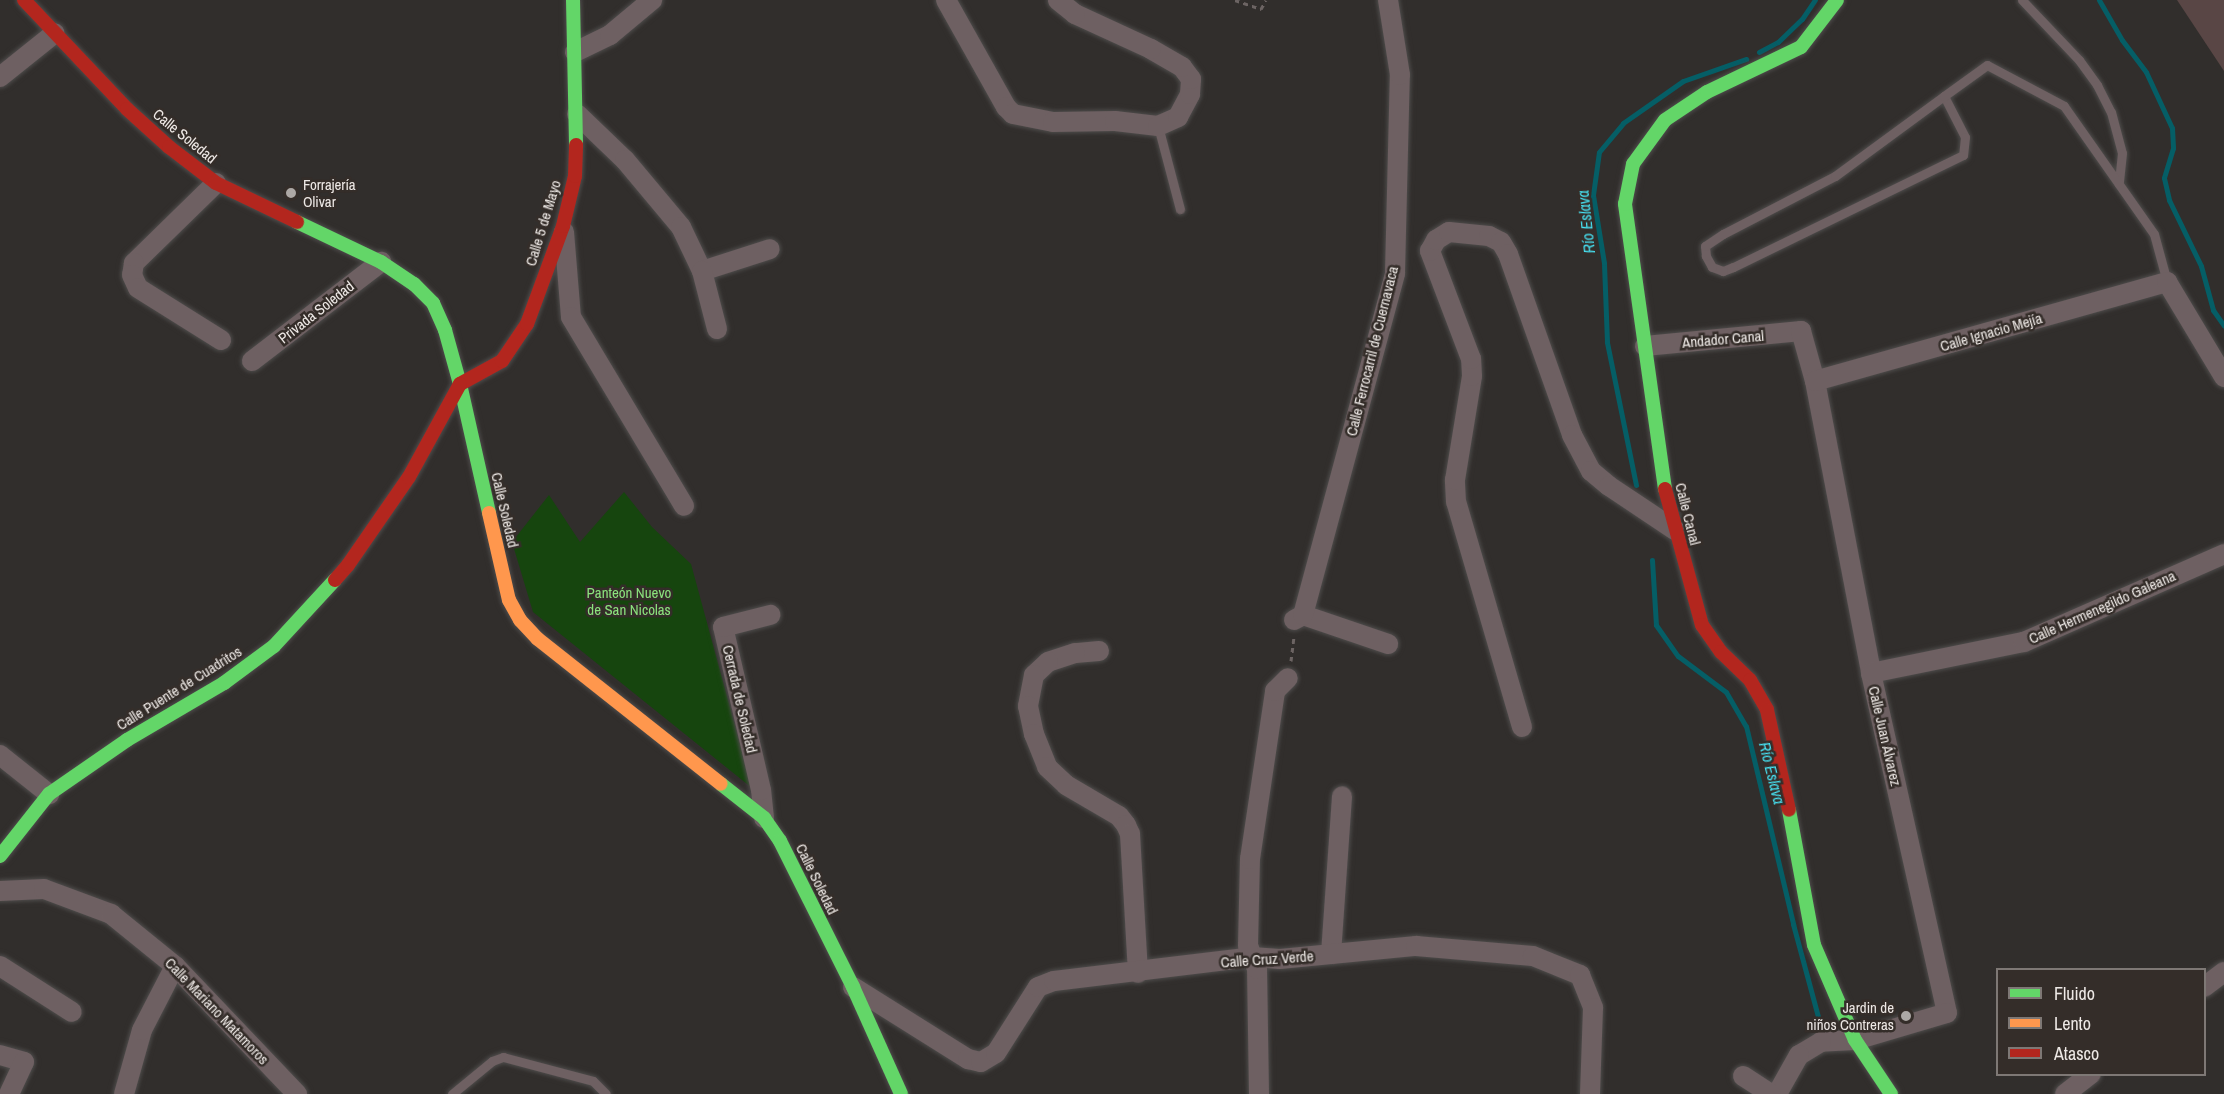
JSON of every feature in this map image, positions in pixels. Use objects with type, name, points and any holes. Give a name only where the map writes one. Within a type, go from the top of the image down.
[{"type":"street","name":"Calle Soledad","points":[[24,0],[127,109],[169,147],[216,183],[381,262],[414,284],[433,303],[445,330],[460,384],[509,600],[520,621],[538,639],[764,818],[780,841],[853,987],[901,1094]]},
{"type":"street","name":"Calle 5 de Mayo","points":[[460,384],[502,361],[527,324],[563,226],[575,176],[578,114],[573,0]]},
{"type":"street","points":[[575,52],[610,35],[652,0]]},
{"type":"street","points":[[946,0],[1006,106],[1013,114],[1053,122],[1115,121],[1158,126],[1178,117],[1190,94],[1191,78],[1182,67],[1151,49],[1075,14],[1058,0]]},
{"type":"street","name":"Calle Ferrocarril de Cuernavaca","points":[[1299,617],[1395,273],[1400,75],[1388,0]]},
{"type":"street","name":"Calle Canal","points":[[1837,0],[1801,47],[1707,92],[1665,120],[1633,164],[1625,204],[1661,474],[1702,625],[1721,652],[1750,680],[1767,710],[1786,792],[1814,945],[1855,1040],[1891,1094]]},
{"type":"street","points":[[0,77],[55,33]]},
{"type":"street","points":[[578,114],[625,160],[681,226],[702,271],[717,329]]},
{"type":"street","points":[[216,183],[134,263],[132,275],[138,288],[221,340]]},
{"type":"street","points":[[563,226],[571,317],[684,506]]},
{"type":"street","points":[[1522,727],[1456,502],[1455,480],[1472,376],[1471,359],[1430,251],[1436,240],[1449,232],[1489,236],[1501,242],[1508,254],[1572,435],[1591,471],[1609,486],[1675,530]]},
{"type":"street","points":[[702,271],[770,249]]},
{"type":"street","name":"Privada Soledad","points":[[252,361],[381,262]]},
{"type":"street","points":[[2167,282],[2224,376]]},
{"type":"street","name":"Calle Ignacio Mejía","points":[[1815,381],[2167,282]]},
{"type":"street","name":"Andador Canal","points":[[1645,346],[1801,331]]},
{"type":"street","name":"Calle Juan Álvarez","points":[[1777,1094],[1799,1055],[1821,1042],[1855,1040],[1947,1013],[1871,673],[1815,381],[1801,331]]},
{"type":"street","name":"Calle Puente de Cuadritos","points":[[0,856],[49,794],[127,740],[224,683],[274,646],[348,565],[409,477],[460,384]]},
{"type":"street","name":"Calle Hermenegildo Galeana","points":[[1871,673],[2024,642],[2224,554]]},
{"type":"street","name":"Cerrada de Soledad","points":[[764,818],[760,790],[723,627],[770,615]]},
{"type":"street","points":[[1299,617],[1388,644]]},
{"type":"street","points":[[1099,651],[1075,653],[1048,662],[1034,675],[1028,706],[1047,767],[1066,785],[1119,816],[1130,834],[1138,973]]},
{"type":"street","points":[[1260,1094],[1257,969],[1248,946],[1250,859],[1275,692],[1288,678]]},
{"type":"street","points":[[0,755],[49,794]]},
{"type":"street","points":[[1331,954],[1342,796]]},
{"type":"street","name":"Calle Mariano Matamoros","points":[[0,891],[44,889],[111,914],[175,966],[297,1094]]},
{"type":"street","name":"Calle Cruz Verde","points":[[853,987],[968,1059],[981,1062],[996,1053],[1038,987],[1054,981],[1138,973],[1252,957],[1280,959],[1416,946],[1533,956],[1580,975],[1593,1008],[1590,1094]]},
{"type":"street","points":[[0,966],[72,1012]]},
{"type":"street","points":[[124,1094],[142,1030],[175,966]]},
{"type":"street","points":[[2206,986],[2224,972]]},
{"type":"street","points":[[0,1054],[24,1062],[9,1094]]},
{"type":"street","points":[[1743,1076],[1771,1094]]},
{"type":"street","points":[[2065,1094],[2088,1076]]},
{"type":"lane","points":[[2022,0],[2079,60],[2097,85],[2111,112],[2122,153],[2119,184]]},
{"type":"lane","points":[[1944,96],[1965,137],[1963,155],[1733,267],[1723,271],[1712,267],[1706,256],[1706,246],[1723,234],[1835,176],[1944,96],[1987,65],[2064,106],[2154,234],[2167,282]]},
{"type":"lane","points":[[1158,126],[1180,209]]},
{"type":"lane","points":[[452,1094],[485,1066],[503,1057],[593,1081],[606,1094]]},
{"type":"path","points":[[1235,0],[1261,9],[1266,0]]},
{"type":"path","points":[[1288,678],[1299,617]]},
{"type":"green space","name":"Panteón Nuevo de San Nicolas","points":[[624,492],[652,527],[691,564],[752,788],[533,612],[512,542],[549,495],[580,542]]},
{"type":"building","points":[[2177,0],[2224,0],[2224,71]]},
{"type":"waterway","name":"Río Eslava","points":[[1759,52],[1778,42],[1802,19],[1815,0]]},
{"type":"waterway","points":[[2099,0],[2122,40],[2146,72],[2172,128],[2173,148],[2164,178],[2169,200],[2201,266],[2213,310],[2224,326]]},
{"type":"waterway","name":"Río Eslava","points":[[1636,485],[1607,342],[1604,263],[1593,195],[1599,152],[1623,123],[1683,81],[1746,59]]},
{"type":"waterway","name":"Río Eslava","points":[[1652,560],[1656,625],[1678,656],[1726,692],[1746,726],[1793,924],[1820,1024]]},
{"type":"traffic: fast","points":[[573,0],[576,145]]},
{"type":"traffic: fast","points":[[1665,489],[1625,204],[1633,164],[1665,120],[1707,92],[1801,47],[1837,0]]},
{"type":"traffic: fast","points":[[297,222],[381,262],[414,284],[433,303],[445,330],[460,384],[489,513]]},
{"type":"traffic: fast","points":[[0,856],[49,794],[127,740],[224,683],[274,646],[335,580]]},
{"type":"traffic: fast","points":[[721,784],[764,818],[780,841],[853,987],[901,1094]]},
{"type":"traffic: fast","points":[[1789,810],[1814,945],[1855,1040],[1891,1094]]},
{"type":"traffic: slow","points":[[489,513],[509,600],[520,620],[538,639],[721,784]]},
{"type":"traffic: jam","points":[[24,0],[127,109],[169,147],[216,183],[297,222]]},
{"type":"traffic: jam","points":[[460,384],[502,361],[527,324],[563,226],[575,176],[576,145]]},
{"type":"traffic: jam","points":[[335,580],[348,565],[409,477],[460,384]]},
{"type":"traffic: jam","points":[[1665,489],[1702,625],[1721,652],[1750,680],[1767,710],[1789,810]]},
{"type":"place","name":"Forrajería Olivar","points":[[291,193]]},
{"type":"place","name":"Jardin de niños Contreras","points":[[1906,1016]]}]
